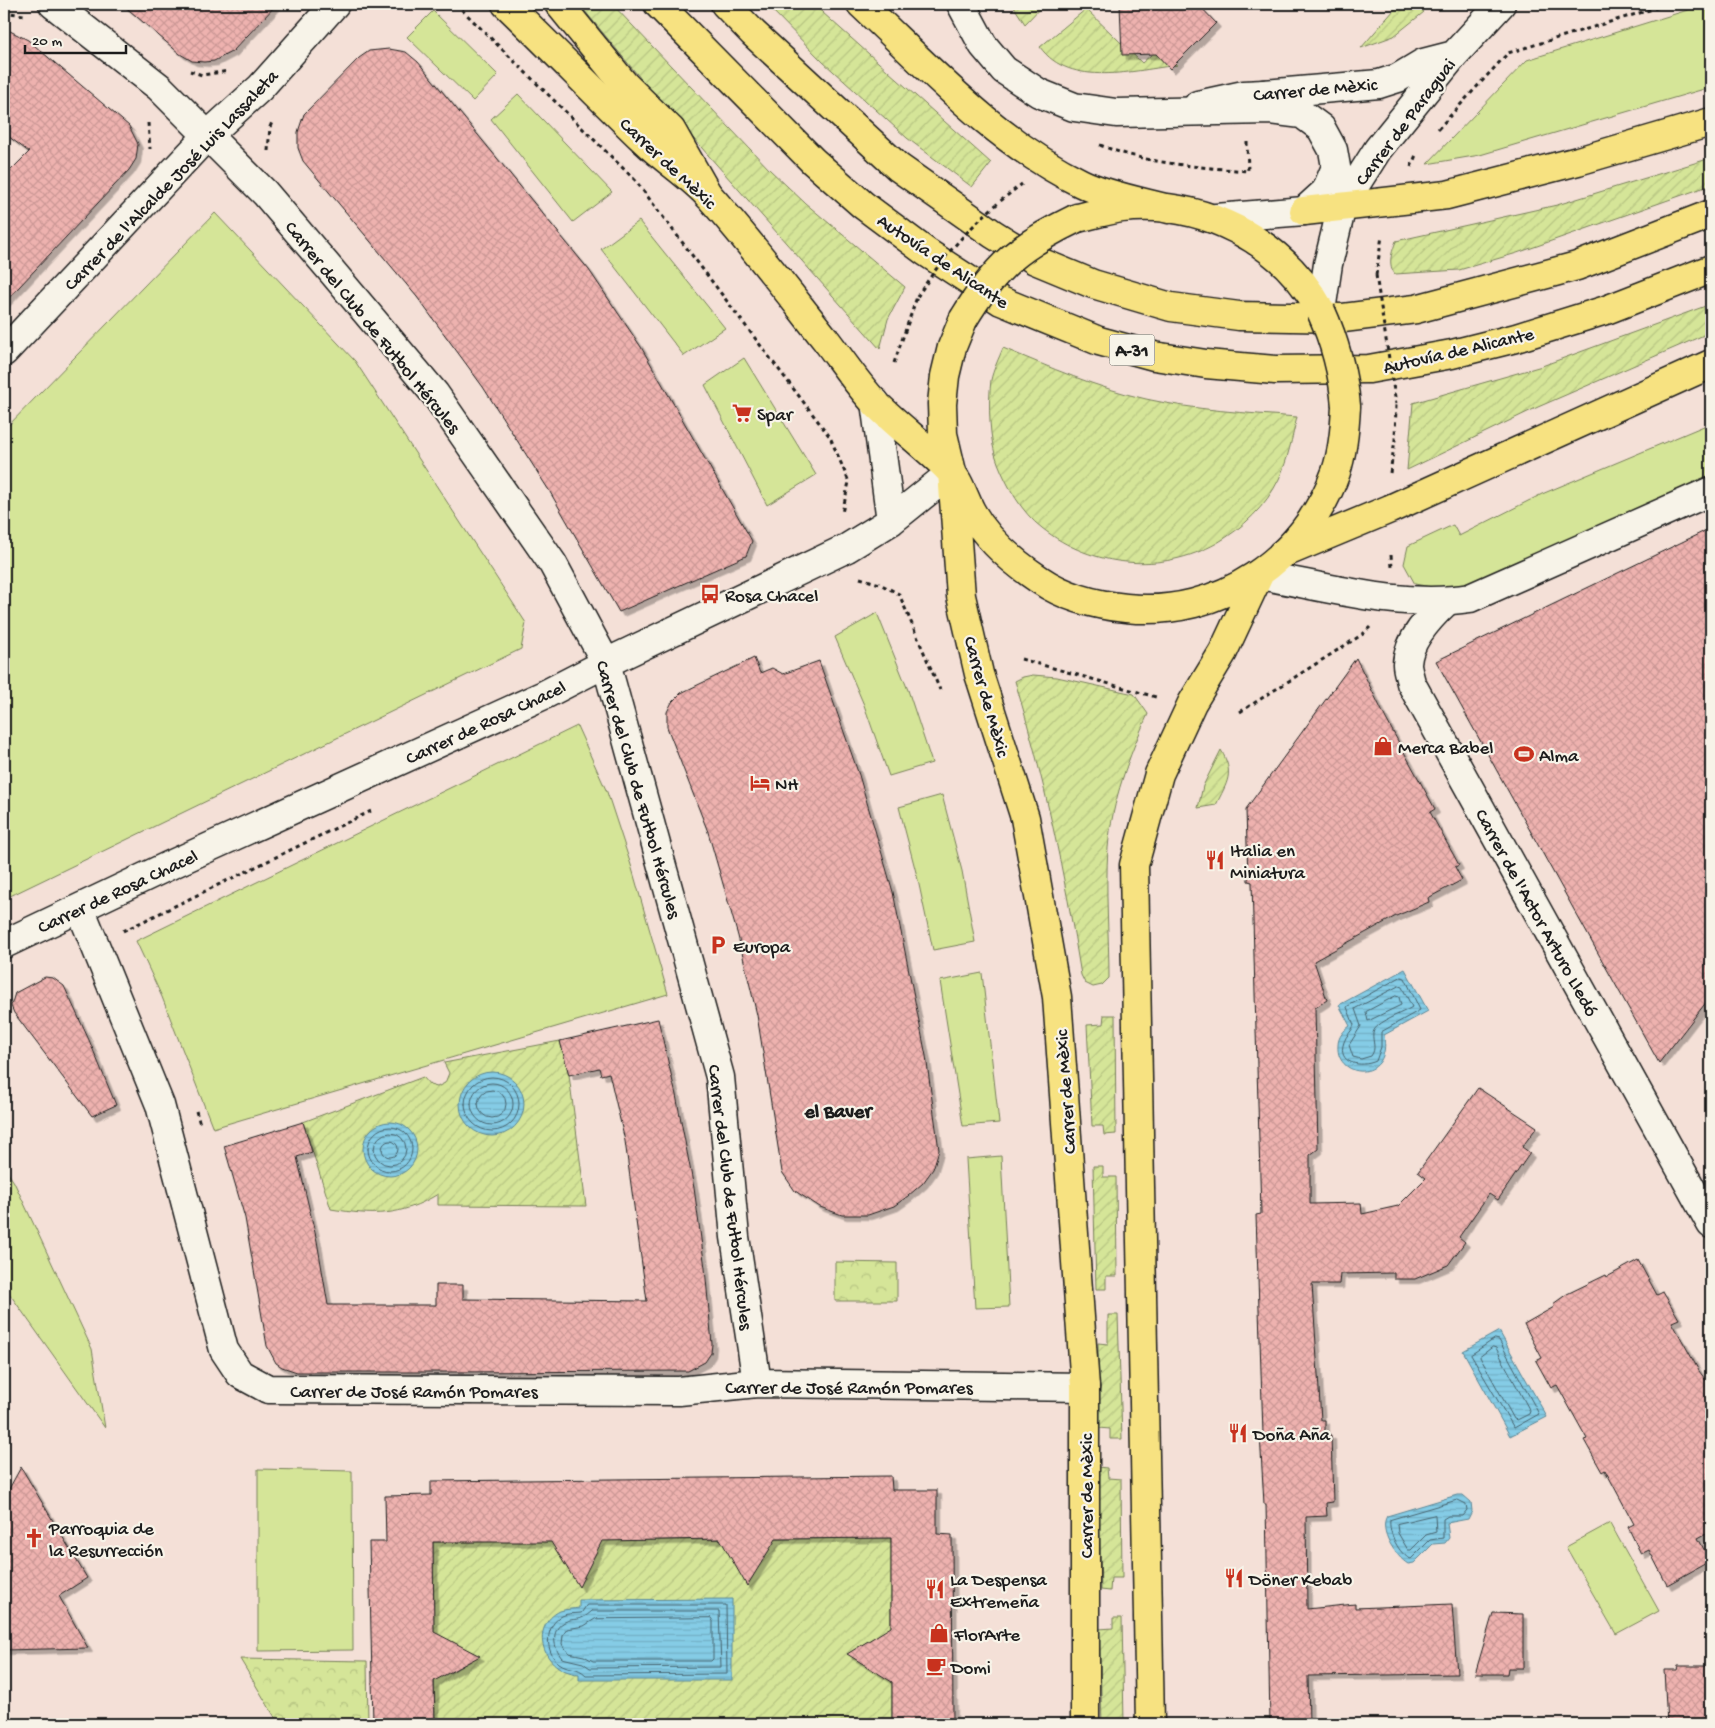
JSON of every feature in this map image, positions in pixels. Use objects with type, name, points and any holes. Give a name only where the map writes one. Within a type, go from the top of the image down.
[{"type":"main road","name":"Carrer de Mèxic","points":[[506,4],[647,143],[708,195],[875,402],[952,472],[974,515],[993,541],[1016,564],[1043,582],[1072,596],[1103,605],[1145,610],[1168,609],[1200,603],[1231,591],[1259,575],[1282,554],[1304,529],[1323,501],[1333,479],[1344,439],[1346,406],[1343,373],[1334,341],[1311,292],[1288,267],[1256,240],[1216,218],[1169,209],[1083,184],[1044,162],[969,106],[862,4]]},
{"type":"main road","points":[[559,4],[624,85],[671,130],[708,195]]},
{"type":"main road","name":"Autovía de Alicante","points":[[658,4],[813,161],[863,205],[926,252],[1001,301],[1100,341],[1154,356],[1206,364],[1275,370],[1369,368],[1452,354],[1516,338],[1606,310],[1711,268]]},
{"type":"main road","points":[[725,4],[753,33],[898,167],[993,234],[1035,260],[1094,284],[1171,307],[1239,316],[1343,318],[1416,309],[1576,266],[1711,214]]},
{"type":"main road","points":[[1304,210],[1447,195],[1578,161],[1711,122]]},
{"type":"main road","name":"Carrer de Mèxic","points":[[1085,1724],[1085,1387],[1058,997],[1025,818],[979,674],[961,596],[952,472],[943,434],[942,404],[950,357],[963,320],[983,287],[1010,258],[1042,235],[1077,218],[1122,208],[1169,209]]},
{"type":"main road","points":[[1282,554],[1390,510],[1711,364]]},
{"type":"main road","name":"Carrer de Mèxic","points":[[1150,1724],[1134,865],[1159,774],[1192,703],[1223,652],[1259,575]]},
{"type":"street","name":"Carrer de l'Alcalde José Luis Lassaleta","points":[[4,352],[208,135],[260,88],[335,4]]},
{"type":"street","name":"Carrer de Mèxic","points":[[962,4],[983,45],[1004,70],[1039,93],[1074,107],[1116,113],[1172,110],[1270,110],[1302,114],[1321,128],[1333,150],[1336,168],[1326,191],[1304,210]]},
{"type":"street","name":"Carrer de Paraguai","points":[[1321,310],[1326,277],[1342,206],[1378,149],[1454,55],[1501,4]]},
{"type":"street","name":"Carrer del Club de Futbol Hércules","points":[[41,10],[159,87],[265,194],[435,394],[553,564],[606,663],[720,1077],[735,1237],[757,1383]]},
{"type":"street","name":"Carrer de Mèxic","points":[[1172,110],[1244,95],[1379,84],[1398,78],[1423,63],[1454,55]]},
{"type":"street","points":[[1216,218],[1304,210]]},
{"type":"street","points":[[875,402],[891,521]]},
{"type":"street","name":"Carrer de Rosa Chacel","points":[[4,944],[168,866],[544,695],[606,663],[847,548],[891,521],[952,472]]},
{"type":"street","points":[[1259,575],[1387,598],[1446,602],[1470,598],[1711,491]]},
{"type":"street","name":"Carrer de l'Actor Arturo Lledó","points":[[1446,602],[1430,617],[1411,647],[1407,664],[1411,683],[1711,1224]]},
{"type":"street","name":"Carrer de José Ramón Pomares","points":[[80,908],[160,1105],[224,1350],[240,1374],[268,1389],[679,1391],[757,1383],[1085,1387]]},
{"type":"path","points":[[456,4],[635,180],[825,429],[830,436],[848,482],[841,516]]},
{"type":"path","points":[[1436,131],[1508,52],[1669,4]]},
{"type":"path","points":[[4,15],[10,12],[41,10]]},
{"type":"path","points":[[186,70],[202,75],[227,73],[232,69]]},
{"type":"path","points":[[144,117],[148,120],[151,138],[150,155]]},
{"type":"path","points":[[1096,142],[1112,150],[1184,166],[1248,171],[1248,141]]},
{"type":"path","points":[[1410,167],[1418,150]]},
{"type":"path","points":[[894,364],[917,297],[938,265],[963,234],[990,208],[1022,184]]},
{"type":"path","points":[[1382,236],[1376,275],[1396,404],[1395,440],[1390,473]]},
{"type":"path","points":[[853,575],[880,584],[899,594],[940,690]]},
{"type":"path","points":[[1240,712],[1363,634],[1375,622]]},
{"type":"path","points":[[1021,659],[1156,696]]},
{"type":"path","points":[[123,931],[380,806]]},
{"type":"green space","points":[[579,4],[612,4],[770,170],[805,203],[905,287],[888,319],[880,349],[646,85]]},
{"type":"green space","points":[[766,4],[813,4],[991,163],[972,187],[907,138],[823,62]]},
{"type":"green space","points":[[1012,4],[1044,4],[1025,24]]},
{"type":"green space","points":[[1406,4],[1414,4],[1424,12],[1394,36],[1361,48],[1394,10]]},
{"type":"green space","points":[[1711,4],[1711,87],[1480,155],[1427,164],[1527,60]]},
{"type":"green space","points":[[1086,9],[1142,63],[1160,47],[1178,65],[1104,74],[1068,68],[1053,60],[1040,47]]},
{"type":"green space","points":[[433,11],[498,75],[473,101],[407,37]]},
{"type":"green space","points":[[518,94],[612,192],[573,222],[491,119]]},
{"type":"green space","points":[[1711,158],[1711,185],[1517,253],[1459,270],[1395,274],[1391,266],[1391,258],[1396,241],[1557,205]]},
{"type":"green space","points":[[215,213],[355,361],[526,623],[521,649],[4,899],[4,430]]},
{"type":"green space","points":[[639,221],[725,328],[684,356],[601,249]]},
{"type":"green space","points":[[1711,304],[1711,332],[1538,407],[1407,470],[1413,403],[1542,366]]},
{"type":"green space","points":[[1003,348],[1091,383],[1146,399],[1202,408],[1297,417],[1279,479],[1274,489],[1253,516],[1217,543],[1196,553],[1151,562],[1128,562],[1083,552],[1042,528],[1028,515],[1006,481],[998,463],[991,433],[990,400],[992,376]]},
{"type":"green space","points":[[744,358],[816,475],[767,505],[705,385]]},
{"type":"green space","points":[[1711,423],[1711,482],[1465,585],[1441,589],[1415,584],[1404,564],[1408,546],[1453,525],[1459,536],[1542,494]]},
{"type":"green space","points":[[877,613],[908,690],[932,763],[889,776],[864,705],[835,637]]},
{"type":"green space","points":[[1033,675],[1057,677],[1134,694],[1148,714],[1128,762],[1113,813],[1107,864],[1109,978],[1102,985],[1093,987],[1085,983],[1081,975],[1053,827],[1015,681]]},
{"type":"green space","points":[[577,726],[607,792],[631,865],[668,994],[213,1128],[162,997],[136,941]]},
{"type":"green space","points":[[1221,750],[1228,765],[1226,784],[1216,805],[1198,808],[1203,786]]},
{"type":"green space","points":[[942,795],[962,871],[975,942],[933,950],[918,880],[899,807]]},
{"type":"green space","points":[[982,973],[999,1123],[963,1126],[940,981]]},
{"type":"green space","points":[[1104,1015],[1115,1015],[1116,1134],[1104,1135],[1103,1126],[1092,1126],[1087,1025],[1103,1024]]},
{"type":"green space","points":[[560,1041],[569,1075],[586,1206],[438,1205],[438,1194],[411,1207],[386,1213],[360,1213],[331,1209],[303,1122],[423,1077],[430,1085],[437,1087],[445,1083],[449,1073],[444,1063]]},
{"type":"green space","points":[[1001,1156],[1009,1307],[975,1308],[966,1159]]},
{"type":"green space","points":[[1093,1166],[1103,1166],[1103,1177],[1116,1177],[1117,1276],[1106,1276],[1106,1289],[1096,1289]]},
{"type":"green space","points":[[4,1167],[14,1182],[92,1349],[105,1428],[4,1286]]},
{"type":"green space","points":[[835,1262],[897,1263],[897,1301],[835,1301]]},
{"type":"green space","points":[[1108,1315],[1118,1315],[1122,1439],[1110,1439],[1110,1429],[1099,1428],[1098,1343],[1108,1344]]},
{"type":"green space","points":[[1098,1467],[1107,1468],[1108,1478],[1121,1479],[1122,1578],[1111,1578],[1110,1591],[1101,1590]]},
{"type":"green space","points":[[258,1469],[352,1471],[353,1650],[258,1651]]},
{"type":"green space","points":[[1610,1523],[1659,1611],[1616,1634],[1566,1547]]},
{"type":"green space","points":[[891,1538],[891,1649],[875,1637],[848,1654],[892,1657],[892,1724],[435,1724],[434,1660],[450,1673],[479,1656],[450,1641],[434,1653],[433,1542]]},
{"type":"green space","points":[[1113,1618],[1122,1618],[1124,1724],[1102,1724],[1099,1629],[1113,1628]]},
{"type":"green space","points":[[240,1659],[367,1661],[368,1724],[279,1724]]},
{"type":"water","points":[[1405,969],[1428,1011],[1384,1035],[1384,1051],[1380,1062],[1372,1069],[1363,1071],[1353,1070],[1345,1065],[1339,1056],[1339,1039],[1350,1026],[1339,1005]]},
{"type":"water","points":[[486,1072],[498,1072],[515,1081],[522,1092],[524,1104],[522,1116],[515,1127],[498,1136],[486,1136],[474,1131],[465,1122],[460,1110],[460,1098],[465,1086],[474,1077]]},
{"type":"water","points":[[385,1122],[395,1122],[405,1126],[413,1134],[417,1149],[413,1164],[405,1172],[395,1176],[385,1176],[375,1172],[367,1164],[363,1154],[363,1144],[367,1134],[375,1126]]},
{"type":"water","points":[[1499,1331],[1547,1417],[1510,1436],[1463,1351]]},
{"type":"water","points":[[1457,1495],[1463,1495],[1471,1502],[1472,1511],[1468,1519],[1447,1523],[1449,1538],[1445,1543],[1433,1544],[1414,1563],[1408,1564],[1403,1561],[1390,1543],[1387,1535],[1385,1522],[1387,1516]]},
{"type":"water","points":[[732,1599],[732,1680],[579,1680],[579,1674],[566,1671],[556,1665],[548,1657],[544,1647],[542,1637],[550,1618],[560,1611],[579,1608],[579,1600]]},
{"type":"building","points":[[122,4],[277,4],[233,51],[214,61],[204,62],[192,61],[180,54]]},
{"type":"building","points":[[1120,4],[1198,4],[1216,23],[1170,69],[1156,54],[1122,55]]},
{"type":"building","points":[[4,28],[28,40],[129,126],[138,144],[136,159],[129,170],[4,303],[4,177],[29,152],[4,133]]},
{"type":"building","points":[[389,49],[406,52],[418,62],[589,270],[641,347],[752,541],[746,556],[619,612],[550,492],[483,387],[417,297],[303,161],[298,148],[298,132],[304,114],[359,58],[369,51]]},
{"type":"building","points":[[1711,528],[1711,996],[1659,1063],[1436,661]]},
{"type":"building","points":[[754,658],[760,673],[772,668],[783,674],[819,661],[859,775],[893,892],[926,1056],[939,1150],[933,1169],[923,1183],[894,1206],[868,1215],[842,1215],[820,1207],[795,1191],[782,1172],[757,1015],[738,936],[708,832],[667,727],[667,712],[672,702],[681,693]]},
{"type":"building","points":[[1356,658],[1386,719],[1435,809],[1430,812],[1459,865],[1455,867],[1462,880],[1428,898],[1429,902],[1396,916],[1314,961],[1327,1000],[1315,1008],[1318,1149],[1310,1155],[1310,1204],[1361,1203],[1362,1214],[1398,1206],[1426,1178],[1418,1172],[1478,1088],[1537,1127],[1522,1147],[1530,1153],[1498,1200],[1489,1194],[1459,1237],[1465,1242],[1448,1265],[1415,1279],[1394,1279],[1394,1273],[1340,1274],[1339,1284],[1312,1284],[1321,1420],[1325,1420],[1325,1435],[1331,1435],[1333,1502],[1326,1503],[1327,1516],[1306,1517],[1307,1609],[1355,1604],[1355,1608],[1452,1604],[1457,1674],[1308,1676],[1309,1724],[1270,1724],[1266,1504],[1264,1504],[1260,1434],[1263,1434],[1256,1215],[1261,1214],[1252,882],[1248,881],[1246,809]]},
{"type":"building","points":[[45,977],[53,978],[64,986],[116,1105],[92,1116],[14,1013],[11,1006],[15,993]]},
{"type":"building","points":[[658,1019],[676,1095],[694,1188],[705,1268],[712,1344],[711,1353],[705,1362],[688,1371],[450,1372],[297,1372],[276,1363],[267,1346],[245,1218],[224,1146],[303,1122],[312,1152],[297,1157],[317,1241],[328,1305],[436,1305],[436,1285],[463,1285],[463,1299],[647,1301],[625,1141],[609,1073],[601,1075],[599,1068],[569,1075],[560,1041]]},
{"type":"building","points":[[1638,1260],[1657,1295],[1663,1292],[1679,1319],[1672,1322],[1699,1371],[1711,1387],[1711,1531],[1698,1538],[1710,1561],[1667,1585],[1649,1550],[1641,1554],[1628,1527],[1634,1524],[1605,1470],[1602,1472],[1584,1440],[1587,1439],[1557,1385],[1551,1388],[1536,1361],[1542,1358],[1524,1324],[1554,1307],[1553,1304],[1567,1294],[1606,1275],[1607,1277]]},
{"type":"building","name":"Parroquia de la Resurrección","points":[[21,1467],[87,1578],[59,1596],[88,1648],[4,1650],[4,1498]]},
{"type":"building","points":[[891,1476],[892,1490],[937,1490],[937,1534],[952,1535],[953,1724],[892,1724],[892,1682],[847,1654],[891,1627],[891,1538],[776,1539],[747,1586],[720,1539],[602,1541],[579,1587],[551,1542],[433,1542],[434,1632],[480,1656],[434,1681],[435,1724],[373,1724],[369,1542],[386,1542],[385,1496],[431,1495],[431,1481]]},
{"type":"building","points":[[1493,1613],[1523,1614],[1523,1668],[1508,1668],[1507,1674],[1475,1674]]},
{"type":"building","points":[[1678,1666],[1711,1666],[1711,1724],[1667,1724],[1664,1670],[1677,1670]]},
{"type":"place","name":"Spar","points":[[742,413]]},
{"type":"place","name":"Rosa Chacel","points":[[710,594]]},
{"type":"place","name":"Merca Babel","points":[[1383,746]]},
{"type":"place","name":"Alma","points":[[1524,754]]},
{"type":"place","name":"NH","points":[[760,783]]},
{"type":"place","name":"Italia en Miniatura","points":[[1215,860]]},
{"type":"place","name":"Europa","points":[[718,945]]},
{"type":"place","name":"Doña Aña","points":[[1238,1433]]},
{"type":"place","name":"Parroquia de la Resurrección","points":[[34,1538]]},
{"type":"place","name":"Döner Kebab","points":[[1234,1578]]},
{"type":"place","name":"La Despensa Extremeña","points":[[935,1589]]},
{"type":"place","name":"FlorArte","points":[[939,1633]]},
{"type":"place","name":"Domi","points":[[936,1666]]},
{"type":"district","name":"el Baver","points":[[838,1110]]}]
